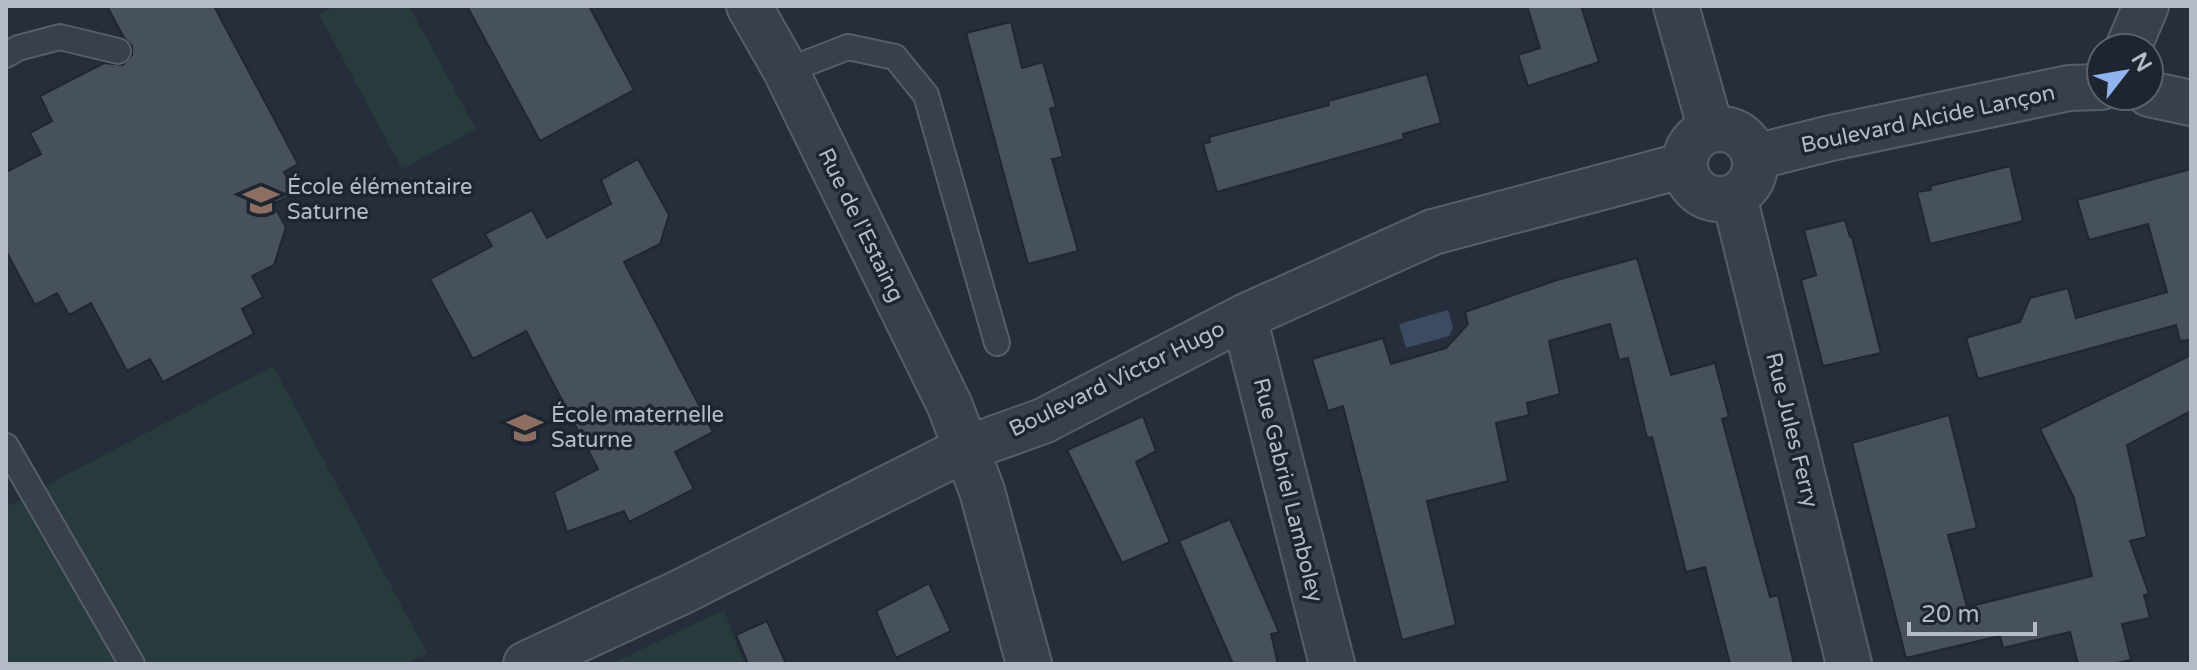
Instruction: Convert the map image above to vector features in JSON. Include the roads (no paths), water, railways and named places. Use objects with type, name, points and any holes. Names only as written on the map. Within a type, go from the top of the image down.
[{"type":"street","name":"Rue de l'Estaing","points":[[749,6],[786,71],[950,406],[982,491],[1029,664]]},
{"type":"street","points":[[1676,6],[1711,130]]},
{"type":"street","points":[[2135,32],[2146,6]]},
{"type":"street","name":"Boulevard Alcide Lançon","points":[[1755,157],[2039,94],[2085,88]]},
{"type":"street","points":[[2165,97],[2191,103]]},
{"type":"street","points":[[1722,128],[1744,137],[1755,157],[1752,180],[1734,196],[1712,199],[1701,194],[1687,176],[1685,165],[1691,143],[1711,130],[1722,128]]},
{"type":"street","name":"Boulevard Victor Hugo","points":[[526,664],[681,592],[965,449],[1043,421],[1244,317],[1433,232],[1685,165]]},
{"type":"street","name":"Rue Jules Ferry","points":[[1734,196],[1849,664]]},
{"type":"street","name":"Rue Gabriel Lamboley","points":[[1244,317],[1332,664]]},
{"type":"lane","points":[[6,55],[18,48],[60,37],[118,51]]},
{"type":"lane","points":[[786,71],[848,47],[895,57],[926,95],[997,343]]},
{"type":"lane","points":[[6,446],[132,664]]},
{"type":"water","points":[[1448,310],[1453,328],[1449,336],[1406,348],[1399,324]]},
{"type":"place","name":"École élémentaire Saturne","points":[[261,200]]},
{"type":"place","name":"École maternelle Saturne","points":[[525,428]]}]
